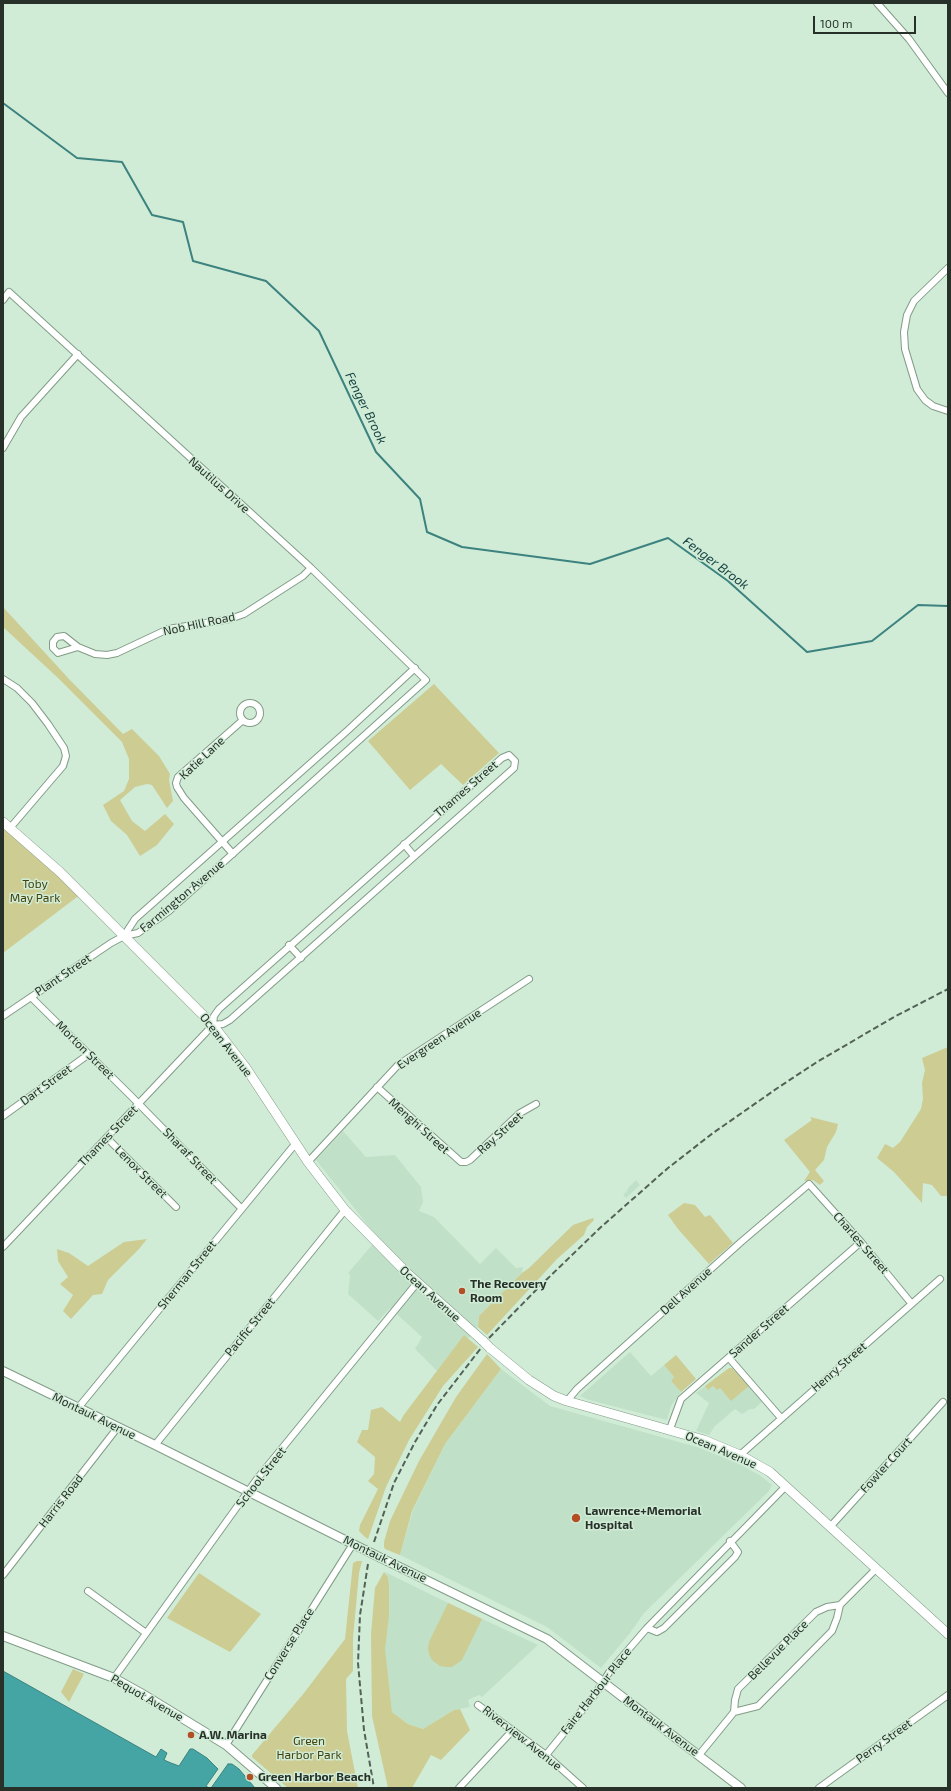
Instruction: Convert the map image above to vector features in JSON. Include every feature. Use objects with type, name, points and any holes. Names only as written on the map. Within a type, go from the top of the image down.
[{"type":"main road","name":"Ocean Avenue","points":[[6,825],[55,867],[213,1025],[236,1054],[308,1162],[345,1210],[417,1283],[490,1348],[548,1393],[567,1401],[670,1429],[704,1440],[740,1455],[770,1472],[948,1634]]},
{"type":"street","points":[[877,3],[908,39],[948,93]]},
{"type":"street","points":[[948,268],[914,301],[907,315],[904,332],[905,349],[917,389],[925,400],[933,406],[948,411]]},
{"type":"street","name":"Nautilus Drive","points":[[3,300],[9,292],[311,568],[426,680]]},
{"type":"street","points":[[3,448],[21,417],[78,354]]},
{"type":"street","name":"Nob Hill Road","points":[[78,647],[94,654],[107,655],[117,653],[168,629],[230,619],[244,614],[304,576],[311,568]]},
{"type":"street","name":"Farmington Avenue","points":[[124,936],[135,919],[221,841],[348,731],[415,668]]},
{"type":"street","name":"Ocean Avenue","points":[[3,679],[18,688],[32,703],[64,748],[66,756],[63,766],[6,825]]},
{"type":"street","name":"Farmington Avenue","points":[[124,936],[138,933],[153,923],[233,854],[426,680]]},
{"type":"street","name":"Katie Lane","points":[[233,854],[184,798],[176,783],[178,777],[243,720]]},
{"type":"street","name":"Thames Street","points":[[3,1247],[213,1025],[214,1016],[219,1009],[289,945],[502,758],[508,755],[515,761],[514,768],[301,958],[230,1020],[223,1024],[213,1025]]},
{"type":"street","points":[[404,844],[414,856]]},
{"type":"street","name":"Plant Street","points":[[3,1016],[111,943],[124,936]]},
{"type":"street","points":[[289,945],[301,958]]},
{"type":"street","name":"Evergreen Avenue","points":[[308,1162],[398,1065],[529,979]]},
{"type":"street","name":"Morton Street","points":[[31,997],[139,1104]]},
{"type":"street","name":"Dart Street","points":[[3,1116],[89,1054]]},
{"type":"street","name":"Menghi Street","points":[[377,1087],[455,1158],[464,1162]]},
{"type":"street","name":"Sharaf Street","points":[[139,1104],[241,1208]]},
{"type":"street","name":"Ray Street","points":[[464,1162],[470,1160],[520,1113],[536,1104]]},
{"type":"street","name":"Lenox Street","points":[[107,1138],[176,1207]]},
{"type":"street","name":"Sherman Street","points":[[78,1408],[296,1143]]},
{"type":"street","name":"Charles Street","points":[[809,1184],[861,1242],[912,1303]]},
{"type":"street","name":"Dell Avenue","points":[[567,1401],[583,1384],[809,1184]]},
{"type":"street","name":"Pacific Street","points":[[155,1445],[345,1210]]},
{"type":"street","name":"Sander Street","points":[[670,1429],[681,1399],[861,1242]]},
{"type":"street","name":"Henry Street","points":[[740,1455],[940,1279]]},
{"type":"street","name":"School Street","points":[[114,1678],[248,1492],[417,1283]]},
{"type":"street","points":[[729,1358],[781,1418]]},
{"type":"street","name":"Montauk Avenue","points":[[3,1371],[547,1639],[741,1788]]},
{"type":"street","name":"Fowler Court","points":[[830,1527],[942,1402]]},
{"type":"street","name":"Harris Road","points":[[3,1575],[118,1427]]},
{"type":"street","name":"Faire Harbour Place","points":[[546,1755],[610,1671],[646,1628],[730,1541],[786,1486]]},
{"type":"street","points":[[646,1628],[657,1632],[664,1628],[735,1557],[738,1552],[730,1541]]},
{"type":"street","name":"Converse Place","points":[[226,1745],[353,1544]]},
{"type":"street","name":"Bellevue Place","points":[[840,1605],[827,1607],[816,1612],[738,1689],[734,1712],[758,1706],[832,1631],[840,1605],[876,1569]]},
{"type":"street","points":[[88,1591],[146,1633]]},
{"type":"street","name":"Pequot Avenue","points":[[3,1636],[114,1678],[141,1692],[226,1745],[276,1788]]},
{"type":"street","name":"Perry Street","points":[[819,1788],[948,1695]]},
{"type":"street","name":"Riverview Avenue","points":[[478,1705],[546,1755],[583,1788]]},
{"type":"street","points":[[699,1755],[734,1712]]},
{"type":"street","points":[[459,1788],[513,1730]]},
{"type":"shaded area","points":[[343,1131],[366,1157],[395,1155],[421,1187],[423,1202],[419,1211],[434,1217],[480,1264],[496,1248],[516,1268],[523,1267],[522,1273],[479,1316],[478,1327],[468,1339],[464,1336],[437,1371],[415,1349],[422,1337],[390,1308],[378,1321],[348,1294],[350,1275],[348,1273],[378,1238],[316,1160]]},
{"type":"shaded area","points":[[636,1180],[640,1185],[626,1198],[623,1195]]},
{"type":"shaded area","points":[[630,1352],[651,1376],[664,1365],[674,1377],[671,1381],[681,1392],[671,1406],[667,1420],[589,1400],[580,1396]]},
{"type":"shaded area","name":"Lawrence+Memorial Hospital","points":[[501,1369],[550,1406],[697,1447],[741,1465],[761,1476],[772,1485],[769,1491],[644,1613],[630,1633],[601,1668],[547,1627],[400,1555],[413,1510],[445,1444]]},
{"type":"shaded area","points":[[705,1386],[708,1390],[713,1386],[720,1388],[731,1400],[749,1386],[763,1401],[754,1409],[750,1409],[742,1414],[735,1409],[715,1426],[709,1435],[696,1431],[709,1403],[696,1393]]},
{"type":"shaded area","points":[[385,1572],[538,1645],[482,1697],[479,1695],[468,1700],[470,1707],[454,1710],[423,1729],[408,1724],[392,1712],[385,1653],[389,1611],[389,1585],[388,1577]]},
{"type":"green space","points":[[3,607],[69,679],[123,734],[132,729],[159,756],[170,774],[169,780],[173,801],[167,808],[152,785],[147,784],[135,787],[120,800],[132,821],[145,831],[165,814],[174,824],[157,845],[140,856],[127,835],[111,821],[103,805],[124,791],[129,779],[129,759],[122,742],[57,677],[3,627]]},
{"type":"green space","points":[[434,684],[499,753],[463,785],[441,764],[410,790],[368,741]]},
{"type":"green space","name":"Toby May Park","points":[[3,822],[81,894],[3,953]]},
{"type":"green space","points":[[948,1047],[948,1196],[941,1196],[932,1185],[923,1183],[922,1203],[894,1172],[877,1158],[885,1144],[893,1148],[900,1142],[921,1109],[923,1099],[922,1083],[925,1070],[922,1058]]},
{"type":"green space","points":[[810,1117],[838,1124],[836,1132],[827,1147],[824,1160],[815,1170],[824,1181],[820,1185],[813,1180],[804,1181],[810,1172],[784,1140],[812,1120]]},
{"type":"green space","points":[[684,1203],[695,1205],[705,1217],[710,1215],[733,1243],[709,1264],[678,1229],[668,1215]]},
{"type":"green space","points":[[593,1218],[594,1220],[587,1227],[584,1235],[557,1259],[487,1335],[478,1327],[479,1316],[522,1273],[573,1225]]},
{"type":"green space","points":[[147,1239],[108,1280],[102,1294],[93,1295],[71,1319],[63,1311],[73,1295],[60,1284],[68,1277],[58,1261],[57,1249],[69,1253],[88,1266],[124,1242]]},
{"type":"green space","points":[[464,1335],[478,1347],[443,1386],[409,1440],[386,1487],[368,1539],[359,1531],[360,1525],[378,1489],[368,1481],[374,1474],[375,1457],[357,1442],[362,1430],[368,1430],[371,1410],[382,1407],[400,1422]]},
{"type":"green space","points":[[487,1354],[501,1369],[445,1444],[412,1511],[400,1555],[385,1549],[384,1542],[390,1521],[419,1461],[456,1397]]},
{"type":"green space","points":[[676,1355],[696,1379],[681,1392],[671,1381],[674,1377],[664,1365]]},
{"type":"green space","points":[[729,1368],[732,1368],[749,1386],[731,1401],[720,1388],[717,1390],[713,1386],[708,1390],[705,1386]]},
{"type":"green space","name":"Green Harbor Park","points":[[362,1561],[359,1573],[353,1638],[353,1671],[346,1679],[347,1731],[358,1788],[288,1788],[252,1757],[252,1755],[304,1693],[345,1639],[353,1563]]},
{"type":"green space","points":[[384,1572],[388,1577],[389,1585],[389,1616],[385,1649],[392,1712],[408,1724],[423,1729],[454,1710],[460,1709],[470,1730],[441,1760],[431,1755],[412,1788],[388,1788],[372,1716],[371,1634],[375,1588]]},
{"type":"green space","points":[[199,1573],[261,1614],[230,1652],[167,1618]]},
{"type":"green space","points":[[448,1603],[482,1619],[462,1660],[452,1667],[440,1666],[432,1660],[428,1649],[429,1642]]},
{"type":"green space","points":[[73,1669],[84,1674],[69,1702],[61,1692]]},
{"type":"water","points":[[3,1671],[156,1757],[161,1749],[167,1753],[164,1760],[179,1766],[190,1749],[193,1749],[207,1758],[218,1769],[206,1786],[209,1788],[3,1788]]},
{"type":"water","points":[[228,1764],[232,1764],[239,1769],[255,1788],[211,1788]]},
{"type":"waterway","name":"Fenger Brook","points":[[3,103],[77,158],[122,162],[152,215],[183,222],[193,261],[266,281],[319,331],[376,452],[420,499],[427,532],[462,547],[590,564],[668,538],[728,581],[807,652],[872,641],[918,605],[948,606]]},
{"type":"railway","points":[[489,1338],[601,1227],[668,1168],[713,1133],[817,1062],[894,1017],[948,989]]},
{"type":"railway","points":[[374,1542],[394,1483],[415,1442],[437,1405],[481,1348]]},
{"type":"railway","points":[[368,1564],[360,1615],[358,1663],[364,1730],[374,1788]]},
{"type":"place","name":"The Recovery Room","points":[[462,1291]]},
{"type":"place","name":"Lawrence+Memorial Hospital","points":[[576,1518]]},
{"type":"place","name":"A.W. Marina","points":[[191,1735]]},
{"type":"place","name":"Green Harbor Beach","points":[[250,1777]]}]
